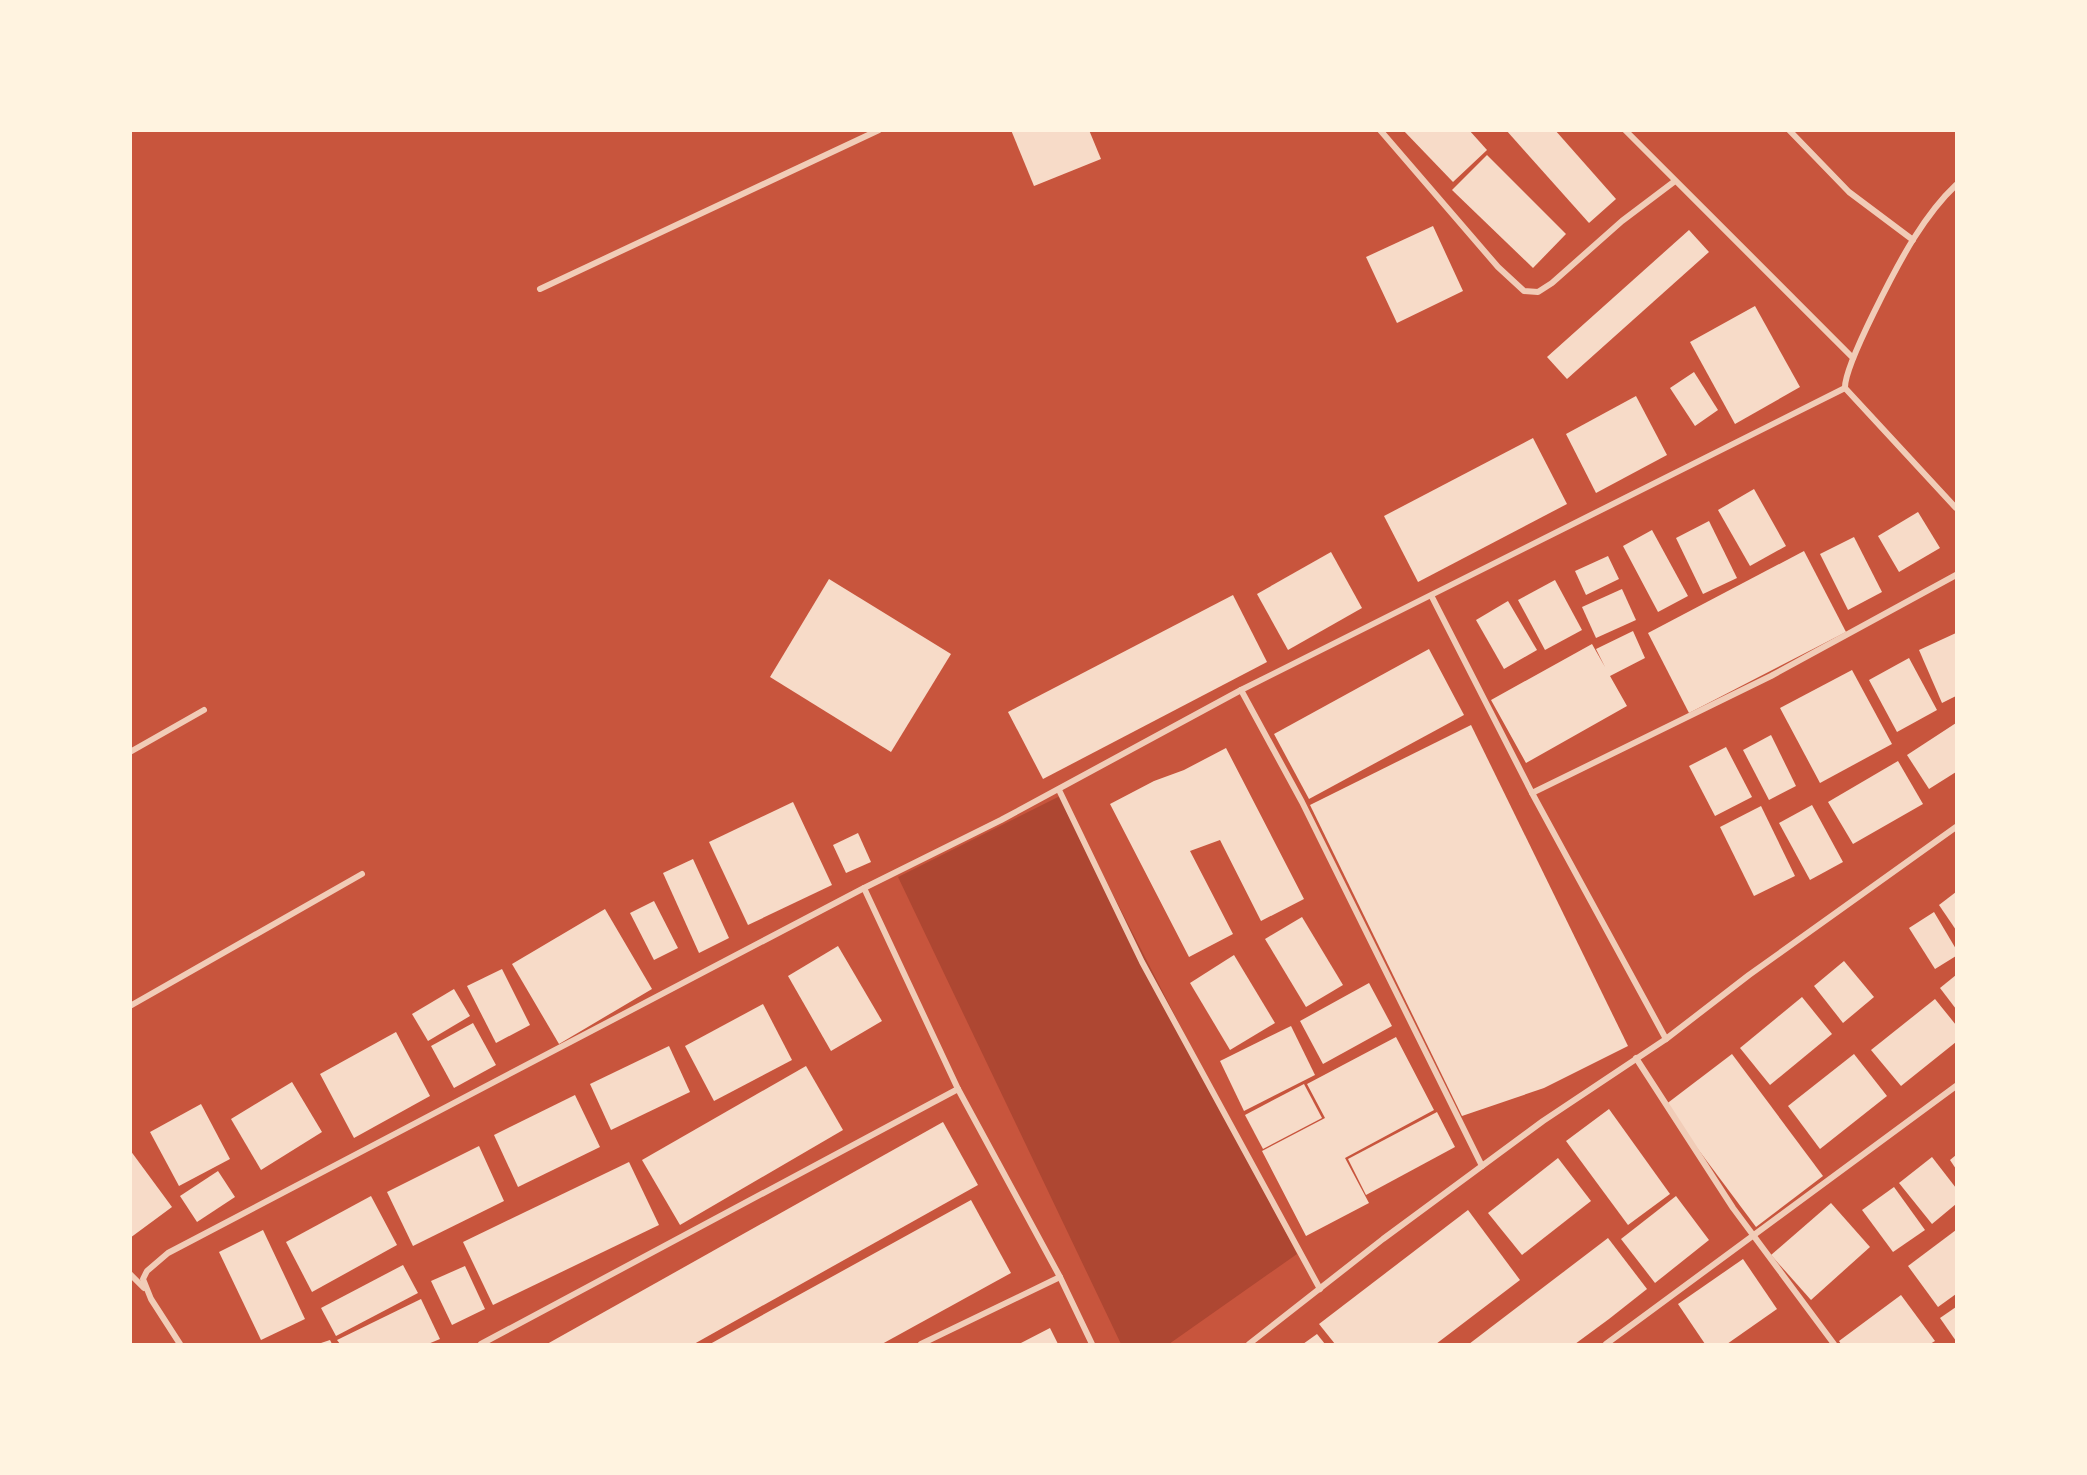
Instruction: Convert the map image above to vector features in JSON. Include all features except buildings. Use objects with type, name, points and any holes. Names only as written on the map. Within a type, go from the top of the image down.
[{"type":"street","points":[[540,289],[879,130]]},
{"type":"street","points":[[1380,130],[1498,267],[1524,291],[1538,292],[1552,283],[1622,221],[1675,181]]},
{"type":"street","points":[[1624,130],[1853,358]]},
{"type":"street","points":[[1790,130],[1849,192],[1913,240]]},
{"type":"street","points":[[1956,184],[1942,198],[1913,240],[1853,358],[1847,372],[1845,388],[1956,508]]},
{"type":"street","points":[[145,1288],[143,1280],[147,1271],[168,1253],[864,888],[1059,790],[1241,690],[1432,597],[1845,388]]},
{"type":"street","points":[[1532,793],[1771,676],[1956,575]]},
{"type":"street","points":[[1432,597],[1532,793],[1666,1039]]},
{"type":"street","points":[[1241,690],[1302,802],[1482,1166]]},
{"type":"street","points":[[130,752],[204,710]]},
{"type":"street","points":[[1059,790],[1142,962],[1320,1289]]},
{"type":"street","points":[[1250,1344],[1482,1166],[1666,1039],[1749,975],[1956,826]]},
{"type":"street","points":[[130,1006],[362,874]]},
{"type":"street","points":[[864,888],[958,1089],[1060,1277],[1092,1344]]},
{"type":"street","points":[[1636,1058],[1696,1152],[1834,1344]]},
{"type":"street","points":[[1606,1344],[1956,1086]]},
{"type":"street","points":[[480,1344],[958,1089]]},
{"type":"street","points":[[130,1274],[145,1288],[180,1344]]},
{"type":"street","points":[[921,1344],[1060,1277]]},
{"type":"shaded area","points":[[1062,795],[1297,1254],[1169,1344],[1121,1344],[898,877]]}]
